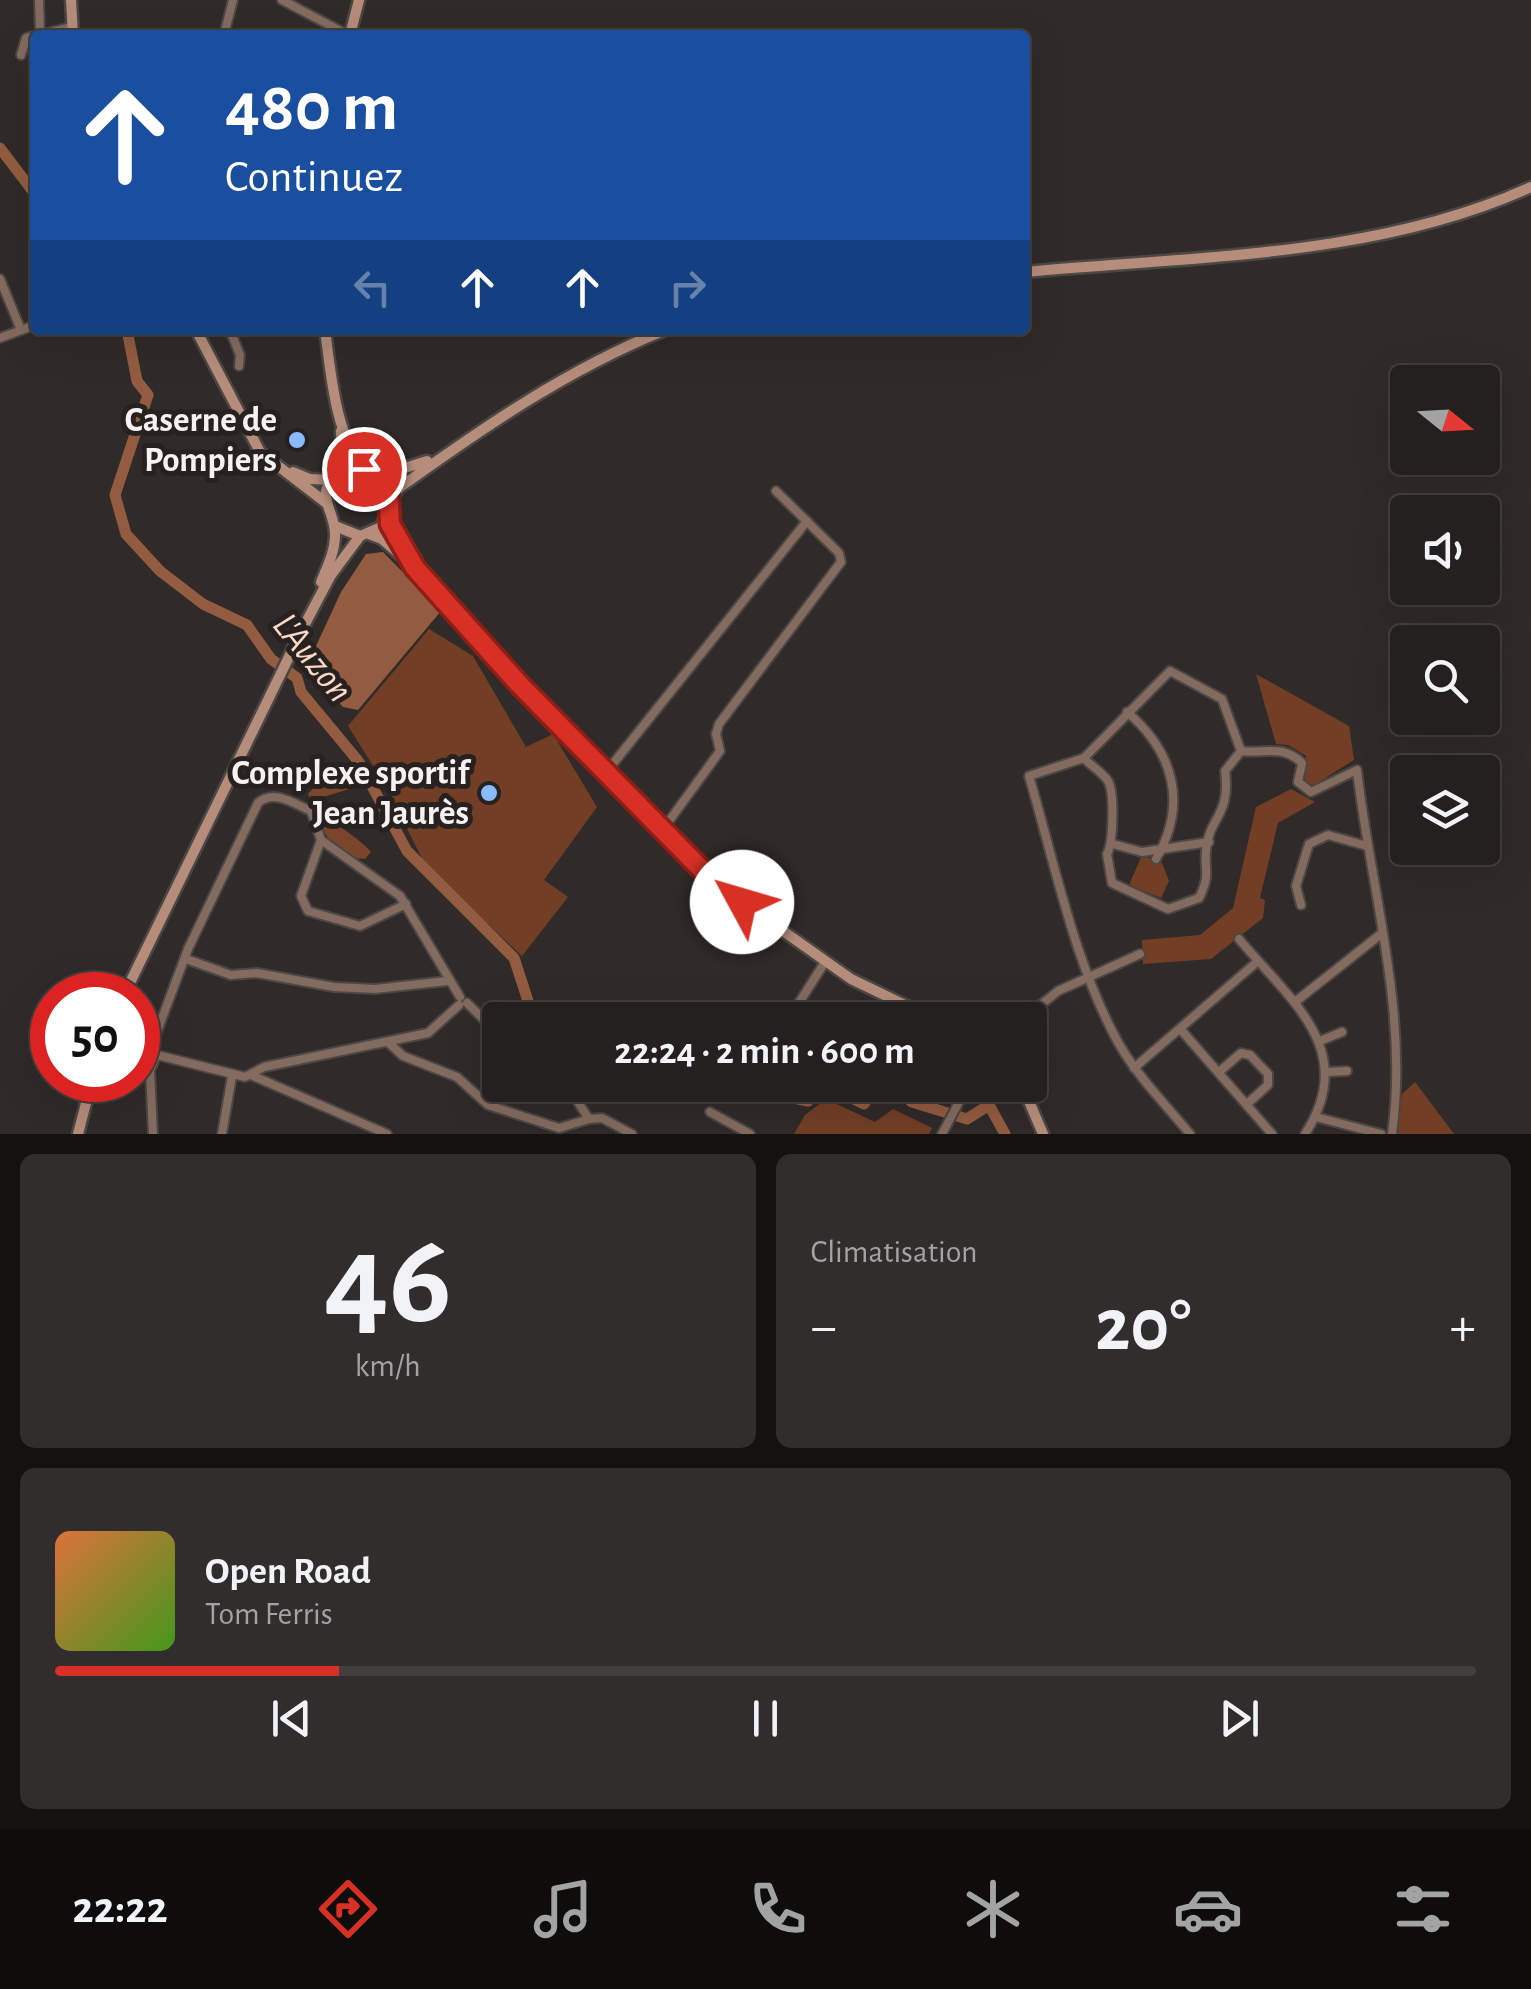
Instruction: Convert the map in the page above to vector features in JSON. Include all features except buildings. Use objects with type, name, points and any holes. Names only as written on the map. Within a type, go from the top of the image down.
[{"type":"main road","points":[[71,0],[72,30]]},
{"type":"main road","points":[[350,30],[359,0]]},
{"type":"main road","points":[[1030,271],[1367,237],[1455,216],[1531,186]]},
{"type":"main road","points":[[198,335],[249,437],[274,464],[325,502],[335,526],[333,553],[305,624]]},
{"type":"main road","points":[[326,335],[340,410],[356,459],[364,469],[379,476],[392,499]]},
{"type":"main road","points":[[415,568],[390,524],[392,499],[400,488],[554,384],[655,335]]},
{"type":"main road","points":[[325,502],[338,476],[340,410]]},
{"type":"main road","points":[[379,476],[451,450]]},
{"type":"main road","points":[[274,464],[310,479],[364,469]]},
{"type":"main road","points":[[134,972],[331,575],[364,535],[381,527],[391,512]]},
{"type":"main road","points":[[335,526],[382,539],[415,568],[530,695],[718,886],[889,1002]]},
{"type":"main road","points":[[78,1134],[86,1102]]},
{"type":"main road","points":[[1029,1102],[1043,1134]]},
{"type":"street","points":[[38,0],[40,30]]},
{"type":"street","points":[[225,30],[233,0]]},
{"type":"street","points":[[282,0],[339,30]]},
{"type":"street","points":[[20,55],[22,42],[30,38]]},
{"type":"street","points":[[0,279],[22,330]]},
{"type":"street","points":[[0,338],[30,327]]},
{"type":"street","points":[[232,335],[240,355],[239,366]]},
{"type":"street","points":[[664,828],[720,751],[716,734],[719,724],[840,566],[839,553],[776,491]]},
{"type":"street","points":[[608,770],[807,521]]},
{"type":"street","points":[[1190,1134],[1134,1068],[1088,975],[1029,776],[1084,758],[1163,674],[1176,672],[1222,699],[1241,751]]},
{"type":"street","points":[[1127,712],[1152,734],[1166,755],[1174,796],[1164,846],[1156,860]]},
{"type":"street","points":[[1241,751],[1290,752],[1302,763],[1300,786],[1311,792],[1357,770],[1396,1026],[1398,1088],[1392,1134]]},
{"type":"street","points":[[1084,758],[1108,782],[1113,844],[1107,854],[1114,885],[1168,908],[1199,898],[1210,873],[1209,842],[1228,796],[1225,771],[1241,751]]},
{"type":"street","points":[[160,1035],[186,959],[258,803],[275,796],[310,810],[322,840],[386,882],[406,904],[462,1002],[482,1019]]},
{"type":"street","points":[[1302,904],[1296,886],[1308,844],[1328,835],[1367,846]]},
{"type":"street","points":[[322,840],[302,896],[308,911],[360,926],[406,904]]},
{"type":"street","points":[[1113,844],[1142,852],[1209,842]]},
{"type":"street","points":[[1295,1002],[1382,934]]},
{"type":"street","points":[[1239,939],[1295,1002],[1320,1041],[1326,1072],[1316,1116],[1306,1134]]},
{"type":"street","points":[[1041,1002],[1088,975],[1140,954]]},
{"type":"street","points":[[186,959],[230,974],[257,972],[347,988],[447,980]]},
{"type":"street","points":[[1134,1068],[1258,961]]},
{"type":"street","points":[[799,1002],[825,962]]},
{"type":"street","points":[[251,1075],[264,1067],[428,1034],[462,1002]]},
{"type":"street","points":[[1182,1030],[1272,1134]]},
{"type":"street","points":[[1320,1041],[1342,1032]]},
{"type":"street","points":[[390,1044],[403,1056],[457,1077],[488,1105],[559,1128],[590,1119],[610,1121],[632,1134]]},
{"type":"street","points":[[1218,1072],[1241,1054],[1250,1055],[1268,1074],[1268,1084],[1247,1104]]},
{"type":"street","points":[[160,1057],[232,1076],[251,1075],[387,1134]]},
{"type":"street","points":[[1326,1072],[1347,1071]]},
{"type":"street","points":[[222,1134],[232,1076]]},
{"type":"street","points":[[152,1102],[153,1134]]},
{"type":"street","points":[[578,1102],[590,1119]]},
{"type":"street","points":[[942,1134],[959,1102]]},
{"type":"street","points":[[710,1112],[750,1134]]},
{"type":"street","points":[[1316,1116],[1380,1134]]},
{"type":"street","points":[[354,1134],[364,1124]]},
{"type":"shaded area","name":"Complexe sportif Jean Jaurès","points":[[429,629],[473,656],[526,747],[553,734],[597,807],[544,880],[568,897],[522,956],[426,866],[382,780],[348,726]]},
{"type":"shaded area","points":[[1256,674],[1349,726],[1354,760],[1314,785],[1305,783],[1306,756],[1288,745],[1276,744]]},
{"type":"shaded area","points":[[349,768],[357,779],[356,787],[323,797],[330,816],[371,852],[365,859],[353,857],[334,845],[308,794],[326,773]]},
{"type":"shaded area","points":[[1291,789],[1315,802],[1278,823],[1260,898],[1265,900],[1263,918],[1211,959],[1143,964],[1142,940],[1200,935],[1233,908],[1256,807]]},
{"type":"shaded area","points":[[1142,855],[1162,863],[1169,881],[1161,898],[1129,885]]},
{"type":"shaded area","points":[[1415,1082],[1454,1134],[1397,1134],[1402,1094]]},
{"type":"shaded area","points":[[822,1102],[832,1102],[875,1122],[893,1109],[932,1128],[929,1134],[794,1134],[805,1115]]},
{"type":"water","points":[[383,552],[441,611],[358,710],[343,707],[312,672],[310,659],[341,592],[366,554]]},
{"type":"waterway","name":"L'Auzon","points":[[0,148],[30,187]]},
{"type":"waterway","name":"L'Auzon","points":[[128,335],[137,381],[148,395],[115,495],[126,534],[160,571],[203,604],[247,625],[271,659],[297,678],[301,692],[359,762],[407,851],[514,958],[528,1002]]},
{"type":"waterway","name":"L'Auzon","points":[[860,1102],[865,1102]]},
{"type":"waterway","name":"L'Auzon","points":[[912,1102],[967,1119],[989,1105],[1005,1134]]},
{"type":"place","name":"Caserne de Pompiers","points":[[297,440]]},
{"type":"place","name":"Complexe sportif Jean Jaurès","points":[[489,793]]},
{"type":"route","points":[[364,469],[388,486],[392,499],[390,524],[415,568],[540,706],[608,770],[718,886],[742,902]]}]
